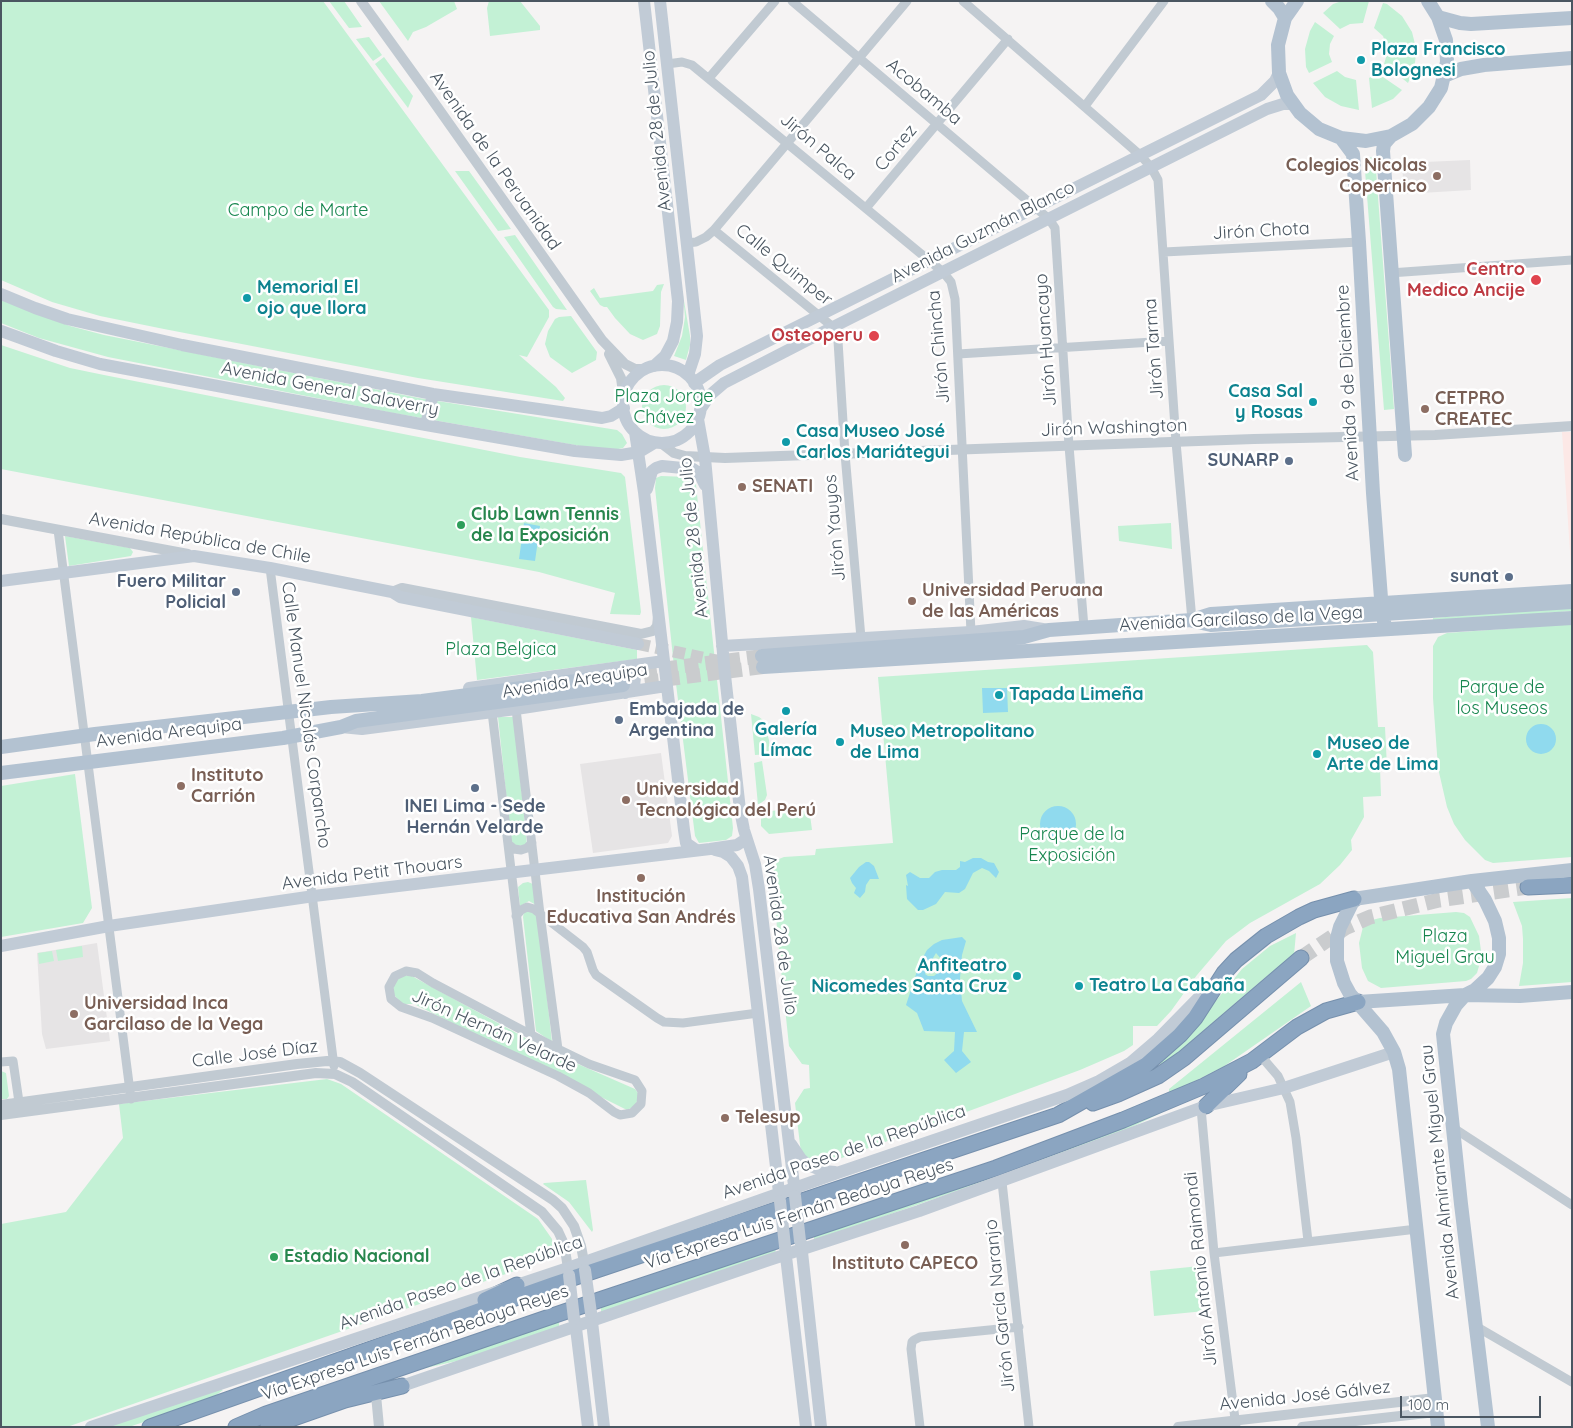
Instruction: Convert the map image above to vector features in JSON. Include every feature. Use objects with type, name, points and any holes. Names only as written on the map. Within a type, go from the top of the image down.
[{"type":"highway","points":[[1528,887],[1572,884]]},
{"type":"highway","name":"Avenida Paseo de la República","points":[[1224,973],[1236,960],[1266,936],[1284,925],[1314,910],[1354,899]]},
{"type":"highway","points":[[1058,1115],[1118,1094],[1158,1076],[1184,1058],[1301,958]]},
{"type":"highway","name":"Vía Expresa Luis Fernán Bedoya Reyes","points":[[150,1427],[552,1285],[1058,1115],[1146,1065],[1180,1035],[1195,1018],[1224,973]]},
{"type":"highway","name":"Vía Expresa Luis Fernán Bedoya Reyes","points":[[236,1427],[275,1411],[602,1299],[996,1168],[1179,1098],[1256,1058],[1297,1027],[1326,1011],[1358,1002]]},
{"type":"highway","points":[[1203,1107],[1256,1058]]},
{"type":"highway","points":[[234,1398],[249,1384],[301,1364],[458,1313],[517,1284]]},
{"type":"highway","points":[[268,1427],[344,1400],[402,1386]]},
{"type":"main road","name":"Avenida 28 de Julio","points":[[644,1],[678,308],[676,329],[671,346],[663,359],[649,368]]},
{"type":"main road","name":"Avenida 28 de Julio","points":[[660,1],[697,336],[691,379]]},
{"type":"main road","points":[[1272,1],[1286,18]]},
{"type":"main road","points":[[1296,1],[1286,18],[1278,45],[1279,73],[1286,93],[1292,104],[1304,118],[1319,129],[1341,138],[1366,140],[1391,136],[1407,128],[1421,116],[1436,98],[1447,62],[1446,40],[1438,17],[1428,1]]},
{"type":"main road","points":[[1438,17],[1471,24],[1572,18]]},
{"type":"main road","points":[[1444,76],[1461,69],[1484,65],[1572,58]]},
{"type":"main road","name":"Avenida Guzmán Blanco","points":[[691,379],[1261,95],[1275,81],[1279,73]]},
{"type":"main road","name":"Avenida Guzmán Blanco","points":[[699,414],[710,395],[724,383],[833,326],[1274,105],[1292,104]]},
{"type":"main road","points":[[1391,136],[1384,144],[1383,151],[1390,273],[1405,455]]},
{"type":"main road","name":"Avenida 9 de Diciembre","points":[[1341,138],[1353,154],[1370,435],[1385,630]]},
{"type":"main road","name":"Avenida General Salaverry","points":[[1,294],[35,308],[67,318],[182,345],[433,394],[602,418],[611,416],[624,403]]},
{"type":"main road","name":"Avenida General Salaverry","points":[[1,331],[56,351],[100,364],[426,426],[575,451],[621,455],[639,452],[658,443]]},
{"type":"main road","points":[[672,366],[691,379],[701,400],[699,414],[687,434],[680,439],[658,443],[641,437],[629,425],[624,403],[631,381],[649,368],[672,366]]},
{"type":"main road","points":[[426,426],[433,394]]},
{"type":"main road","name":"Avenida 28 de Julio","points":[[699,414],[740,810],[746,839],[755,864],[759,889],[822,1427]]},
{"type":"main road","points":[[635,432],[659,614],[685,839],[689,846],[696,850]]},
{"type":"main road","points":[[646,509],[650,477],[654,470],[660,466],[693,469],[700,475],[708,491]]},
{"type":"main road","points":[[1,581],[194,556]]},
{"type":"main road","name":"Avenida República de Chile","points":[[194,556],[270,568],[392,592],[400,597],[638,644]]},
{"type":"main road","name":"Avenida Garcilaso de la Vega","points":[[1572,591],[1212,625],[1192,620],[1049,630],[1024,637],[762,662],[1385,630],[1572,618]]},
{"type":"main road","name":"Avenida Garcilaso de la Vega","points":[[1382,609],[1572,602]]},
{"type":"main road","name":"Avenida Garcilaso de la Vega","points":[[722,646],[971,632],[1024,626],[1049,630]]},
{"type":"main road","name":"Avenida Arequipa","points":[[341,727],[362,729],[516,709],[621,680],[664,662]]},
{"type":"main road","name":"Avenida Arequipa","points":[[1,773],[292,736],[341,727],[356,721],[621,680]]},
{"type":"main road","name":"Avenida Arequipa","points":[[1,747],[331,707],[422,701],[621,680],[666,686]]},
{"type":"main road","name":"Avenida Petit Thouars","points":[[1,946],[108,926],[314,896],[710,849],[734,845],[746,839]]},
{"type":"main road","name":"Avenida 28 de Julio","points":[[710,849],[728,855],[740,871],[806,1427]]},
{"type":"main road","name":"Avenida Paseo de la República","points":[[1354,899],[1472,880],[1572,870]]},
{"type":"main road","name":"Avenida Almirante Miguel Grau","points":[[1472,880],[1495,920],[1499,938],[1499,954],[1495,967],[1488,978],[1475,990],[1465,995],[1456,1005],[1446,1022],[1443,1034],[1452,1127],[1488,1427]]},
{"type":"main road","name":"Avenida Almirante Miguel Grau","points":[[1354,899],[1340,927],[1336,950],[1338,967],[1344,983],[1384,1032],[1394,1052],[1399,1070],[1438,1427]]},
{"type":"main road","name":"Avenida Paseo de la República","points":[[90,1427],[517,1284],[584,1266],[795,1192],[840,1172],[1067,1095],[1099,1081],[1130,1063],[1224,973]]},
{"type":"main road","points":[[1358,1002],[1465,995],[1520,996],[1572,992]]},
{"type":"main road","points":[[290,1427],[575,1323],[786,1250],[1002,1182],[1203,1107],[1284,1088],[1394,1052]]},
{"type":"main road","points":[[788,1134],[795,1151],[808,1165],[823,1171],[840,1172]]},
{"type":"main road","points":[[584,1266],[592,1317],[604,1427]]},
{"type":"main road","points":[[569,1271],[588,1427]]},
{"type":"street","name":"Avenida de la Peruanidad","points":[[360,1],[602,340],[625,364],[635,369],[649,368]]},
{"type":"street","points":[[709,78],[775,1]]},
{"type":"street","name":"Acobamba","points":[[792,1],[1036,207]]},
{"type":"street","points":[[687,243],[696,242],[714,230],[907,1]]},
{"type":"street","points":[[962,1],[1085,106],[1152,167]]},
{"type":"street","points":[[1085,106],[1164,1]]},
{"type":"street","name":"Cortez","points":[[866,208],[1008,39]]},
{"type":"street","name":"Jirón Palca","points":[[667,64],[687,63],[709,78],[943,272]]},
{"type":"street","name":"Jirón Tarma","points":[[1152,167],[1158,180],[1160,193],[1176,442],[1192,620]]},
{"type":"street","points":[[1036,207],[1049,219]]},
{"type":"street","name":"Jirón Huancayo","points":[[1049,219],[1054,228],[1084,627]]},
{"type":"street","name":"Calle Quimper","points":[[714,230],[833,326]]},
{"type":"street","name":"Jirón Chota","points":[[1164,252],[1359,242]]},
{"type":"street","points":[[1390,273],[1572,260]]},
{"type":"street","name":"Jirón Chincha","points":[[943,272],[951,282],[955,293],[971,632]]},
{"type":"street","name":"Jirón Yauyos","points":[[833,326],[838,341],[845,454],[861,638]]},
{"type":"street","name":"Avenida de la Peruanidad","points":[[602,340],[621,378],[624,403]]},
{"type":"street","points":[[958,354],[1169,342]]},
{"type":"street","name":"Jirón Washington","points":[[658,443],[680,456],[705,458],[1403,435],[1572,426]]},
{"type":"street","name":"Avenida República de Chile","points":[[1,519],[194,556]]},
{"type":"street","points":[[58,530],[131,1099]]},
{"type":"street","name":"Calle Manuel Nicolás Corpancho","points":[[270,568],[314,896],[335,1074]]},
{"type":"street","name":"Avenida República de Chile","points":[[392,592],[402,588],[641,634],[653,631],[659,614]]},
{"type":"street","name":"Jirón Hernán Velarde","points":[[516,709],[558,1049]]},
{"type":"street","name":"Jirón Hernán Velarde","points":[[492,712],[531,1035]]},
{"type":"street","points":[[508,844],[514,849],[521,850],[527,848],[532,842]]},
{"type":"street","points":[[516,916],[520,910],[527,907],[534,909],[584,947],[596,975],[657,1018],[672,1023],[684,1023],[758,1013]]},
{"type":"street","name":"Jirón Hernán Velarde","points":[[412,971],[418,973],[433,983],[531,1035],[589,1064],[635,1080],[642,1091],[643,1098],[638,1109],[626,1115],[614,1112],[589,1093],[558,1076],[432,1018],[401,1008],[391,999],[389,987],[391,981],[400,972],[412,971]]},
{"type":"street","points":[[1256,1058],[1278,1076],[1290,1102],[1308,1241]]},
{"type":"street","points":[[1,1062],[13,1061],[25,1105]]},
{"type":"street","name":"Calle José Díaz","points":[[1,1115],[25,1105],[129,1087],[297,1064],[334,1061],[347,1064],[553,1200],[562,1208],[574,1226],[581,1246],[584,1266]]},
{"type":"street","name":"Calle José Díaz","points":[[1,1105],[131,1099],[310,1074],[335,1074],[352,1082],[542,1212],[558,1230],[564,1244],[569,1271]]},
{"type":"street","name":"Jirón Antonio Raimondi","points":[[1203,1107],[1214,1253],[1236,1424]]},
{"type":"street","points":[[1452,1127],[1572,1205]]},
{"type":"street","name":"Jirón García Naranjo","points":[[1002,1182],[1029,1427]]},
{"type":"street","points":[[1214,1253],[1417,1229]]},
{"type":"street","points":[[1477,1326],[1572,1382]]},
{"type":"street","points":[[920,1427],[911,1349],[912,1342],[920,1338],[1019,1327]]},
{"type":"street","points":[[376,1395],[379,1427]]},
{"type":"street","name":"Avenida José Gálvez","points":[[1178,1427],[1236,1424],[1436,1405]]},
{"type":"street","name":"Avenida José Gálvez","points":[[1302,1427],[1436,1405]]},
{"type":"shaded area","name":"Colegios Nicolas Copernico","points":[[1470,160],[1471,190],[1404,194],[1402,163]]},
{"type":"shaded area","points":[[1562,432],[1572,432],[1572,582]]},
{"type":"shaded area","name":"Universidad Tecnológica del Perú","points":[[661,753],[672,836],[668,843],[593,853],[580,764]]},
{"type":"shaded area","name":"Universidad Inca Garcilaso de la Vega","points":[[97,943],[110,1041],[46,1049],[42,1034],[37,953]]},
{"type":"green space","name":"Campo de Marte","points":[[1,1],[323,1],[549,310],[549,317],[527,357],[519,355],[556,387],[565,398],[563,401],[418,378],[100,316],[52,302],[1,280]]},
{"type":"green space","points":[[329,1],[344,1],[362,27],[349,28]]},
{"type":"green space","points":[[379,1],[454,1],[457,9],[426,27],[413,32],[408,41]]},
{"type":"green space","points":[[489,1],[520,1],[540,26],[540,30],[490,36],[487,8]]},
{"type":"green space","points":[[1342,1],[1369,1],[1363,23],[1350,24],[1340,29],[1323,13],[1333,4]]},
{"type":"green space","points":[[1383,3],[1402,16],[1412,32],[1415,44],[1386,45],[1383,36],[1374,28]]},
{"type":"green space","points":[[1315,22],[1334,36],[1330,44],[1329,54],[1332,62],[1309,73],[1306,67],[1305,49],[1310,31]]},
{"type":"green space","points":[[369,37],[382,55],[373,61],[356,39]]},
{"type":"green space","points":[[1387,54],[1416,55],[1414,69],[1408,83],[1384,64]]},
{"type":"green space","points":[[384,57],[413,96],[408,108],[375,64]]},
{"type":"green space","points":[[1337,71],[1345,77],[1356,80],[1359,110],[1341,106],[1325,97],[1313,83]]},
{"type":"green space","points":[[1377,73],[1402,90],[1393,99],[1372,108],[1369,78]]},
{"type":"green space","points":[[1375,157],[1394,409],[1384,410],[1364,158]]},
{"type":"green space","points":[[455,171],[469,171],[511,229],[498,231]]},
{"type":"green space","points":[[515,235],[567,310],[553,307],[504,237]]},
{"type":"green space","points":[[664,284],[661,292],[660,326],[657,334],[643,340],[630,334],[607,307],[600,305],[590,291],[594,288],[600,298],[653,291],[657,285]]},
{"type":"green space","points":[[683,295],[690,336],[686,360],[674,356],[682,336],[685,317]]},
{"type":"green space","points":[[1,300],[70,326],[104,335],[419,398],[617,430],[622,434],[627,443],[623,448],[609,451],[393,413],[108,357],[39,338],[1,323]]},
{"type":"green space","points":[[571,316],[597,352],[596,360],[572,373],[550,357],[545,344],[548,331],[555,319]]},
{"type":"green space","name":"Club Lawn Tennis de la Exposición","points":[[1,345],[70,368],[520,457],[621,473],[625,477],[640,615],[610,614],[615,593],[539,572],[1,469]]},
{"type":"green space","name":"Plaza Jorge Chávez","points":[[664,385],[676,389],[682,395],[686,407],[682,419],[676,425],[664,429],[652,425],[646,419],[642,407],[646,395],[652,389]]},
{"type":"green space","points":[[661,476],[689,477],[696,485],[733,828],[732,836],[726,840],[699,843],[695,836],[675,676],[655,488],[656,478]]},
{"type":"green space","points":[[1171,523],[1172,549],[1119,541],[1118,526]]},
{"type":"green space","points":[[65,536],[130,548],[133,552],[131,556],[69,566]]},
{"type":"green space","points":[[1572,607],[1572,611],[1433,622],[1433,618]]},
{"type":"green space","name":"Plaza Belgica","points":[[471,617],[637,650],[637,659],[477,680]]},
{"type":"green space","name":"Parque de los Museos","points":[[1572,624],[1572,857],[1493,863],[1485,860],[1465,840],[1454,824],[1447,807],[1438,768],[1433,698],[1433,646],[1438,637],[1447,633]]},
{"type":"green space","name":"Parque de la Exposición","points":[[1367,645],[1373,652],[1378,727],[1385,727],[1387,767],[1380,768],[1381,796],[1363,797],[1364,817],[1351,840],[1352,850],[1340,865],[1320,884],[1250,923],[1226,941],[1157,1026],[1133,1026],[1133,1045],[1124,1051],[1080,1070],[820,1166],[801,1153],[795,1103],[804,1089],[810,1088],[809,1065],[802,1064],[789,1046],[778,941],[774,867],[779,859],[815,855],[816,849],[893,843],[878,677]]},
{"type":"green space","points":[[751,714],[763,720],[769,740],[770,754],[755,755]]},
{"type":"green space","points":[[498,717],[514,717],[527,845],[515,846],[511,840]]},
{"type":"green space","points":[[762,761],[767,795],[765,800],[758,805],[754,763]]},
{"type":"green space","points":[[75,774],[92,908],[83,923],[1,937],[1,786]]},
{"type":"green space","points":[[809,807],[812,830],[769,834],[761,826],[761,812]]},
{"type":"green space","points":[[528,882],[533,884],[536,905],[529,901],[520,906],[518,887]]},
{"type":"green space","points":[[1572,898],[1572,982],[1519,986],[1523,963],[1523,939],[1522,926],[1513,902]]},
{"type":"green space","points":[[530,909],[538,916],[552,1042],[536,1031],[523,917],[524,911]]},
{"type":"green space","name":"Plaza Miguel Grau","points":[[1464,913],[1470,917],[1479,936],[1481,959],[1477,973],[1471,979],[1381,988],[1368,981],[1362,968],[1359,943],[1363,927],[1368,921],[1380,918]]},
{"type":"green space","points":[[1296,933],[1294,955],[1162,1066],[1159,1062],[1187,1036],[1242,969],[1270,946]]},
{"type":"green space","points":[[82,946],[83,957],[58,961],[56,950]]},
{"type":"green space","points":[[52,951],[54,961],[39,964],[38,953]]},
{"type":"green space","points":[[410,975],[555,1054],[635,1089],[638,1093],[638,1099],[635,1106],[627,1110],[414,1004],[402,1004],[394,995],[393,989],[395,982],[401,976]]},
{"type":"green space","points":[[1301,982],[1311,1006],[1223,1067],[1169,1094],[1169,1089]]},
{"type":"green space","points":[[1,1071],[6,1073],[9,1096],[7,1099],[1,1099]]},
{"type":"green space","name":"Estadio Nacional","points":[[327,1079],[341,1084],[538,1219],[552,1239],[552,1253],[543,1261],[67,1427],[1,1427],[1,1224],[66,1212],[123,1138],[119,1104]]},
{"type":"green space","points":[[1163,1112],[1111,1137],[814,1241],[814,1234]]},
{"type":"green space","points":[[586,1180],[592,1232],[569,1202],[543,1184]]},
{"type":"green space","points":[[775,1247],[776,1254],[601,1314],[601,1306]]},
{"type":"green space","points":[[1200,1266],[1205,1311],[1154,1316],[1150,1271]]},
{"type":"green space","points":[[559,1320],[559,1330],[457,1361],[421,1369]]},
{"type":"green space","points":[[217,1388],[223,1390],[211,1399],[129,1427],[102,1427]]},
{"type":"water","points":[[524,523],[540,526],[535,561],[519,559]]},
{"type":"water","points":[[982,688],[1007,688],[1008,712],[983,713]]},
{"type":"water","points":[[1541,724],[1552,728],[1556,739],[1552,750],[1541,754],[1530,750],[1526,739],[1530,728]]},
{"type":"water","points":[[1058,806],[1070,812],[1076,824],[1070,836],[1058,842],[1046,836],[1040,824],[1046,812]]},
{"type":"water","points":[[973,858],[981,858],[994,863],[999,872],[996,878],[989,871],[982,868],[973,873],[965,889],[959,893],[945,892],[936,904],[923,910],[918,910],[907,899],[906,885],[908,886],[906,875],[910,872],[920,878],[929,878],[935,872],[956,870],[960,867],[960,861],[965,862]]},
{"type":"water","points":[[866,862],[874,866],[879,879],[870,879],[866,885],[865,892],[860,898],[854,893],[856,888],[850,878]]},
{"type":"water","points":[[962,937],[966,941],[962,955],[960,978],[962,1001],[977,1032],[964,1032],[962,1051],[971,1062],[956,1073],[944,1060],[954,1051],[955,1032],[924,1031],[917,1013],[906,1005],[920,962],[929,966],[925,974],[928,976],[934,976],[941,970],[942,960],[936,953],[930,963],[922,959],[927,950],[942,940]]},
{"type":"tunnel","points":[[638,644],[719,661]]},
{"type":"tunnel","points":[[622,674],[762,656]]},
{"type":"tunnel","points":[[624,685],[763,667]]},
{"type":"tunnel","points":[[1301,958],[1345,928],[1370,917],[1439,900],[1528,887]]},
{"type":"place","name":"Plaza Francisco Bolognesi","points":[[1361,60]]},
{"type":"place","name":"Colegios Nicolas Copernico","points":[[1437,176]]},
{"type":"place","name":"Centro Medico Ancije","points":[[1536,280]]},
{"type":"place","name":"Memorial El ojo que llora","points":[[247,298]]},
{"type":"place","name":"Osteoperu","points":[[874,336]]},
{"type":"place","name":"Casa Sal y Rosas","points":[[1313,402]]},
{"type":"place","name":"CETPRO CREATEC","points":[[1425,409]]},
{"type":"place","name":"Casa Museo José Carlos Mariátegui","points":[[786,442]]},
{"type":"place","name":"SUNARP","points":[[1289,461]]},
{"type":"place","name":"SENATI","points":[[742,487]]},
{"type":"place","name":"Club Lawn Tennis de la Exposición","points":[[461,525]]},
{"type":"place","name":"sunat","points":[[1509,577]]},
{"type":"place","name":"Fuero Militar Policial","points":[[236,592]]},
{"type":"place","name":"Universidad Peruana de las Américas","points":[[912,601]]},
{"type":"place","name":"Tapada Limeña","points":[[999,695]]},
{"type":"place","name":"Galería Límac","points":[[786,711]]},
{"type":"place","name":"Embajada de Argentina","points":[[619,720]]},
{"type":"place","name":"Museo Metropolitano de Lima","points":[[840,742]]},
{"type":"place","name":"Museo de Arte de Lima","points":[[1317,754]]},
{"type":"place","name":"Instituto Carrión","points":[[181,786]]},
{"type":"place","name":"INEI Lima - Sede Hernán Velarde","points":[[475,788]]},
{"type":"place","name":"Universidad Tecnológica del Perú","points":[[626,800]]},
{"type":"place","name":"Institución Educativa San Andrés","points":[[641,878]]},
{"type":"place","name":"Anfiteatro Nicomedes Santa Cruz","points":[[1017,976]]},
{"type":"place","name":"Teatro La Cabaña","points":[[1079,986]]},
{"type":"place","name":"Universidad Inca Garcilaso de la Vega","points":[[74,1014]]},
{"type":"place","name":"Telesup","points":[[725,1118]]},
{"type":"place","name":"Instituto CAPECO","points":[[905,1245]]},
{"type":"place","name":"Estadio Nacional","points":[[274,1257]]}]
